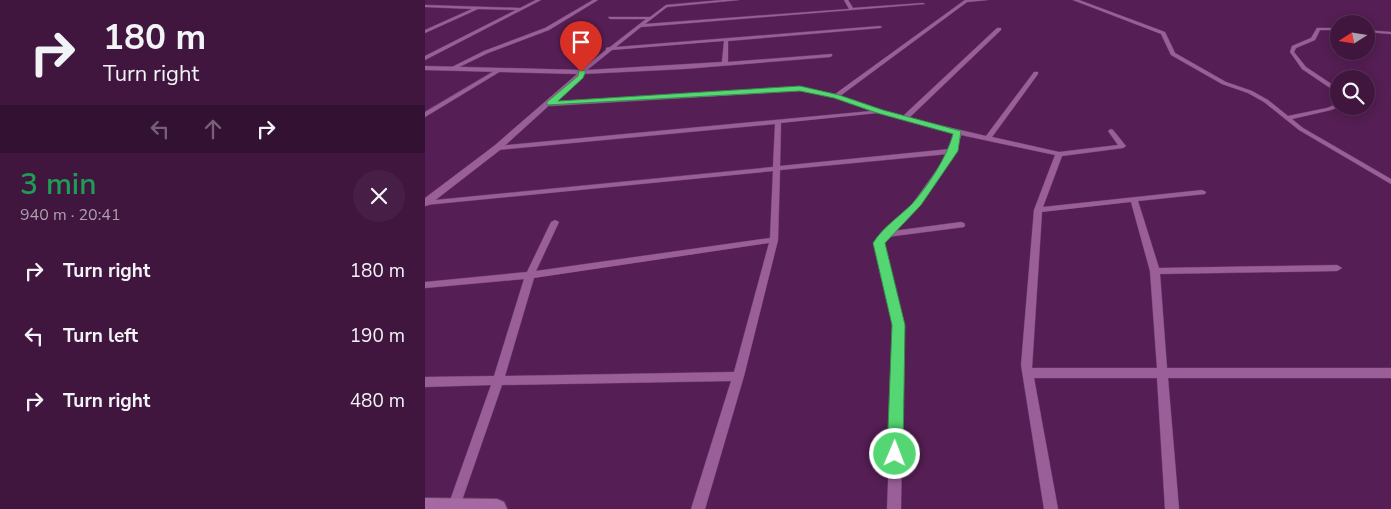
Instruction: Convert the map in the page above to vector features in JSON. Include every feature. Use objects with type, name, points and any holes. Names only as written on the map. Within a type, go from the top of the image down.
[{"type":"main road","points":[[425,508],[497,509]]},
{"type":"street","points":[[425,6],[439,0]]},
{"type":"street","points":[[425,58],[539,0]]},
{"type":"street","points":[[451,69],[486,52],[547,29],[596,0]]},
{"type":"street","points":[[425,203],[497,148],[550,104],[608,49],[670,5],[737,0]]},
{"type":"street","points":[[846,0],[851,10]]},
{"type":"street","points":[[836,96],[966,1],[986,0]]},
{"type":"street","points":[[1075,0],[1163,33],[1173,54],[1224,83],[1250,92],[1266,101],[1301,130],[1391,182]]},
{"type":"street","points":[[640,26],[923,4]]},
{"type":"street","points":[[425,6],[523,9]]},
{"type":"street","points":[[425,32],[479,7]]},
{"type":"street","points":[[610,18],[651,18]]},
{"type":"street","points":[[608,49],[881,27]]},
{"type":"street","points":[[904,119],[999,29]]},
{"type":"street","points":[[1330,29],[1319,29],[1313,39],[1294,47],[1292,52],[1304,68],[1330,86]]},
{"type":"street","points":[[1375,32],[1391,33]]},
{"type":"street","points":[[725,64],[726,39]]},
{"type":"street","points":[[426,69],[582,72],[725,64],[830,55]]},
{"type":"street","points":[[425,115],[498,71]]},
{"type":"street","points":[[989,138],[1036,73]]},
{"type":"street","points":[[550,104],[784,88],[836,96],[904,119],[1059,154],[1123,146],[1111,131]]},
{"type":"street","points":[[1286,118],[1330,109]]},
{"type":"street","points":[[497,148],[880,112]]},
{"type":"street","points":[[698,509],[739,376],[774,240],[778,123]]},
{"type":"street","points":[[894,509],[899,325],[879,243],[884,234],[916,205],[953,151],[958,132]]},
{"type":"street","points":[[425,203],[953,151]]},
{"type":"street","points":[[1051,509],[1026,364],[1038,210],[1059,154]]},
{"type":"street","points":[[1038,210],[1202,192]]},
{"type":"street","points":[[1135,200],[1155,271],[1172,509]]},
{"type":"street","points":[[453,508],[498,380],[530,276],[555,222]]},
{"type":"street","points":[[884,234],[961,225]]},
{"type":"street","points":[[425,285],[530,276],[774,240]]},
{"type":"street","points":[[1155,271],[1337,268]]},
{"type":"street","points":[[1027,373],[1391,373]]},
{"type":"street","points":[[425,382],[739,376]]},
{"type":"route","points":[[581,72],[583,72],[581,77],[550,104],[784,88],[800,89],[818,91],[880,112],[958,132],[953,151],[916,205],[884,234],[879,243],[899,325],[895,454]]}]
